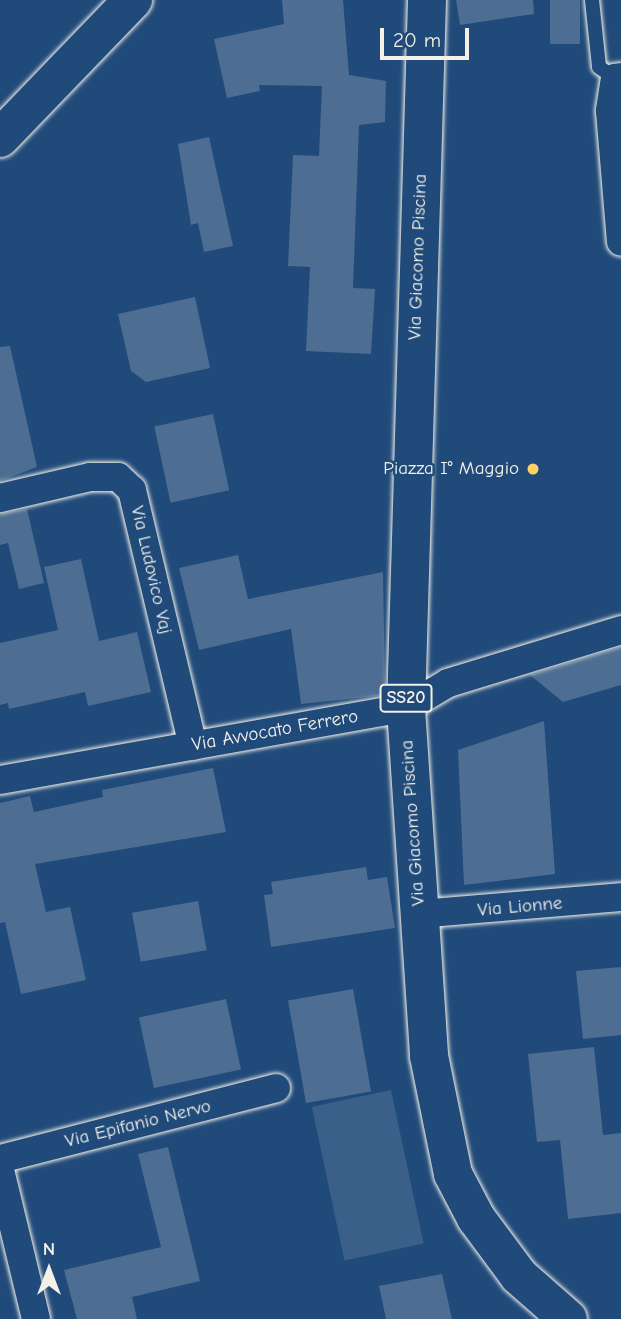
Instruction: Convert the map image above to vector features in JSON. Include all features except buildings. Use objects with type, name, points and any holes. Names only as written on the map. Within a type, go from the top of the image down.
[{"type":"main road","points":[[0,138],[133,0]]},
{"type":"main road","name":"Via Giacomo Piscina","points":[[425,10],[405,708],[429,1056],[453,1174],[495,1247],[568,1319]]},
{"type":"street","points":[[618,77],[610,111],[621,242]]},
{"type":"street","name":"Via Ludovico Vaj","points":[[0,498],[90,477],[118,477],[132,490],[192,746]]},
{"type":"street","name":"Via Avvocato Ferrero","points":[[0,779],[405,708],[448,683],[621,630]]},
{"type":"street","name":"Via Lionne","points":[[419,914],[621,897]]},
{"type":"street","name":"Via Epifanio Nervo","points":[[0,1159],[276,1088]]},
{"type":"street","points":[[0,1170],[36,1319]]},
{"type":"lane","points":[[592,0],[599,67],[618,77]]},
{"type":"shaded area","points":[[391,1090],[424,1244],[344,1260],[312,1107]]},
{"type":"place","name":"Piazza I° Maggio","points":[[533,469]]}]
